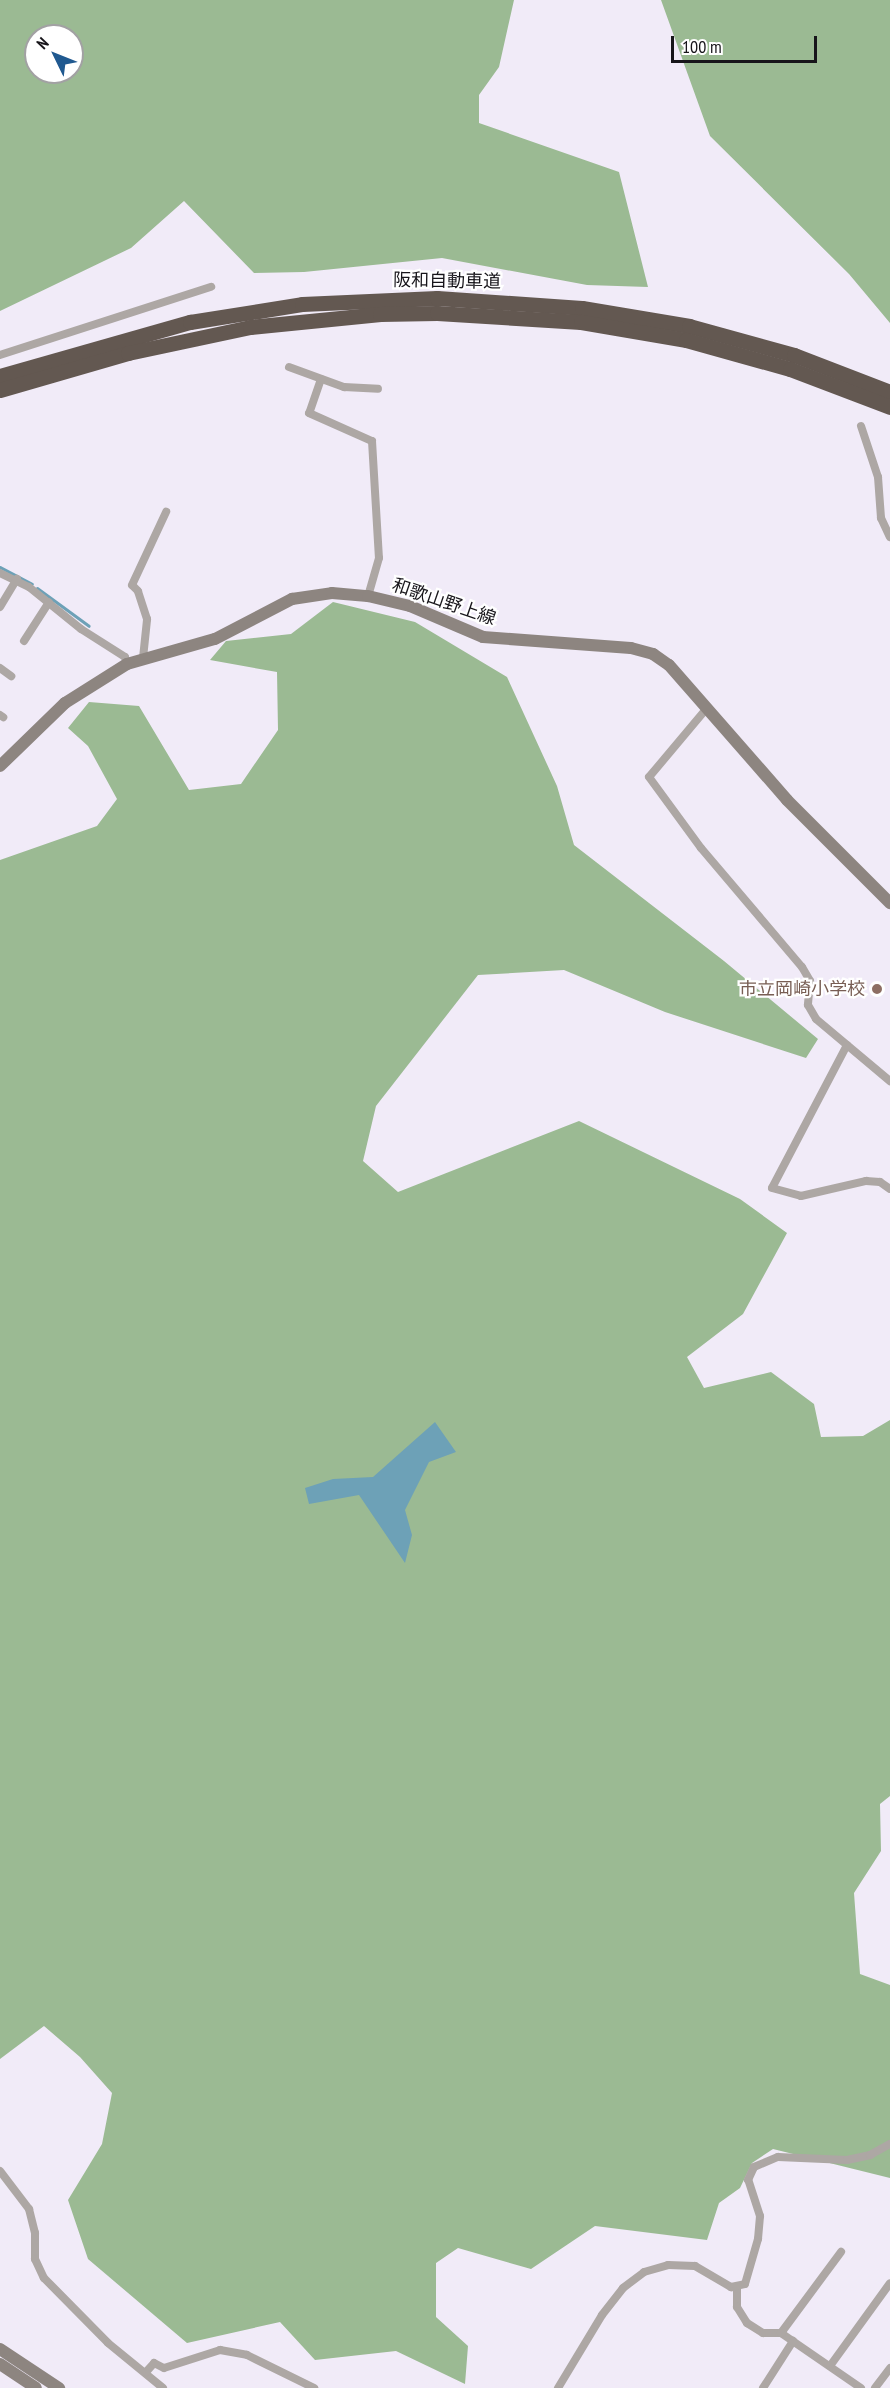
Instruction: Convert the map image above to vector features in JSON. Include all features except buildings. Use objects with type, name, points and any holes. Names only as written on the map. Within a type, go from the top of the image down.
[{"type":"highway","name":"阪和自動車道","points":[[0,376],[124,338],[246,312],[302,304],[436,298],[582,308],[689,326],[794,355],[890,392]]},
{"type":"highway","name":"阪和自動車道","points":[[0,390],[128,353],[227,331],[305,320],[437,313],[581,322],[686,340],[789,369],[890,407]]},
{"type":"main road","name":"和歌山野上線","points":[[0,766],[65,704],[128,664],[215,639],[292,599],[332,593],[368,596],[410,606],[483,637],[631,648],[653,654],[669,665],[787,800],[890,903]]},
{"type":"main road","points":[[0,2349],[59,2388]]},
{"type":"main road","points":[[0,2364],[36,2388]]},
{"type":"street","points":[[0,355],[211,287]]},
{"type":"street","points":[[289,367],[353,389],[378,389]]},
{"type":"street","points":[[321,379],[309,413],[372,441],[378,558],[368,596]]},
{"type":"street","points":[[861,426],[878,477],[881,518],[890,537]]},
{"type":"street","points":[[143,658],[147,619],[138,591],[132,585],[166,512]]},
{"type":"street","points":[[0,573],[17,579],[50,602],[81,629],[124,657],[128,664]]},
{"type":"street","points":[[0,607],[17,579]]},
{"type":"street","points":[[24,641],[50,602]]},
{"type":"street","points":[[0,668],[11,676]]},
{"type":"street","points":[[707,708],[649,777],[701,848],[802,967],[810,981],[808,1005],[816,1019],[890,1081]]},
{"type":"street","points":[[847,1045],[772,1188],[801,1196],[866,1181],[880,1182],[890,1189]]},
{"type":"street","points":[[737,2288],[745,2284],[758,2239],[760,2216],[748,2180],[754,2167],[778,2157],[847,2160],[870,2155],[890,2144]]},
{"type":"street","points":[[0,2171],[29,2209],[35,2233],[35,2259],[44,2278],[108,2343],[163,2388]]},
{"type":"street","points":[[781,2333],[841,2252]]},
{"type":"street","points":[[558,2388],[602,2315],[623,2288],[644,2272],[668,2265],[695,2266],[737,2288]]},
{"type":"street","points":[[830,2366],[890,2283]]},
{"type":"street","points":[[737,2288],[736,2307],[747,2323],[763,2333],[781,2333],[861,2388]]},
{"type":"street","points":[[763,2388],[793,2341]]},
{"type":"street","points":[[146,2372],[154,2363],[164,2368],[220,2350],[247,2355],[314,2388]]},
{"type":"street","points":[[875,2388],[890,2368]]},
{"type":"green space","points":[[0,0],[514,0],[499,67],[479,95],[479,123],[619,172],[648,287],[587,285],[442,258],[304,272],[254,273],[184,201],[131,248],[0,311]]},
{"type":"green space","points":[[661,0],[890,0],[890,323],[849,274],[710,136]]},
{"type":"green space","points":[[333,602],[415,622],[507,677],[557,786],[574,845],[724,961],[818,1039],[806,1058],[665,1012],[564,970],[478,975],[376,1106],[363,1161],[398,1192],[579,1121],[740,1199],[787,1233],[743,1314],[687,1357],[704,1388],[771,1372],[814,1404],[821,1437],[863,1436],[890,1420],[890,1796],[880,1804],[881,1851],[854,1893],[860,1974],[890,1985],[890,2178],[773,2149],[752,2163],[740,2188],[719,2203],[707,2240],[595,2226],[531,2269],[458,2248],[436,2263],[436,2317],[468,2346],[465,2384],[396,2351],[315,2360],[280,2322],[187,2343],[88,2259],[68,2200],[102,2144],[112,2093],[80,2057],[44,2026],[0,2059],[0,860],[97,826],[117,799],[88,746],[68,728],[89,702],[139,706],[189,790],[241,784],[278,730],[277,672],[210,660],[226,641],[291,634]]},
{"type":"water","points":[[435,1422],[456,1452],[429,1462],[405,1510],[412,1535],[405,1563],[359,1495],[309,1504],[305,1488],[333,1479],[373,1477]]},
{"type":"waterway","points":[[0,567],[32,584]]},
{"type":"waterway","points":[[37,588],[89,626]]},
{"type":"place","name":"市立岡崎小学校","points":[[877,989]]}]
